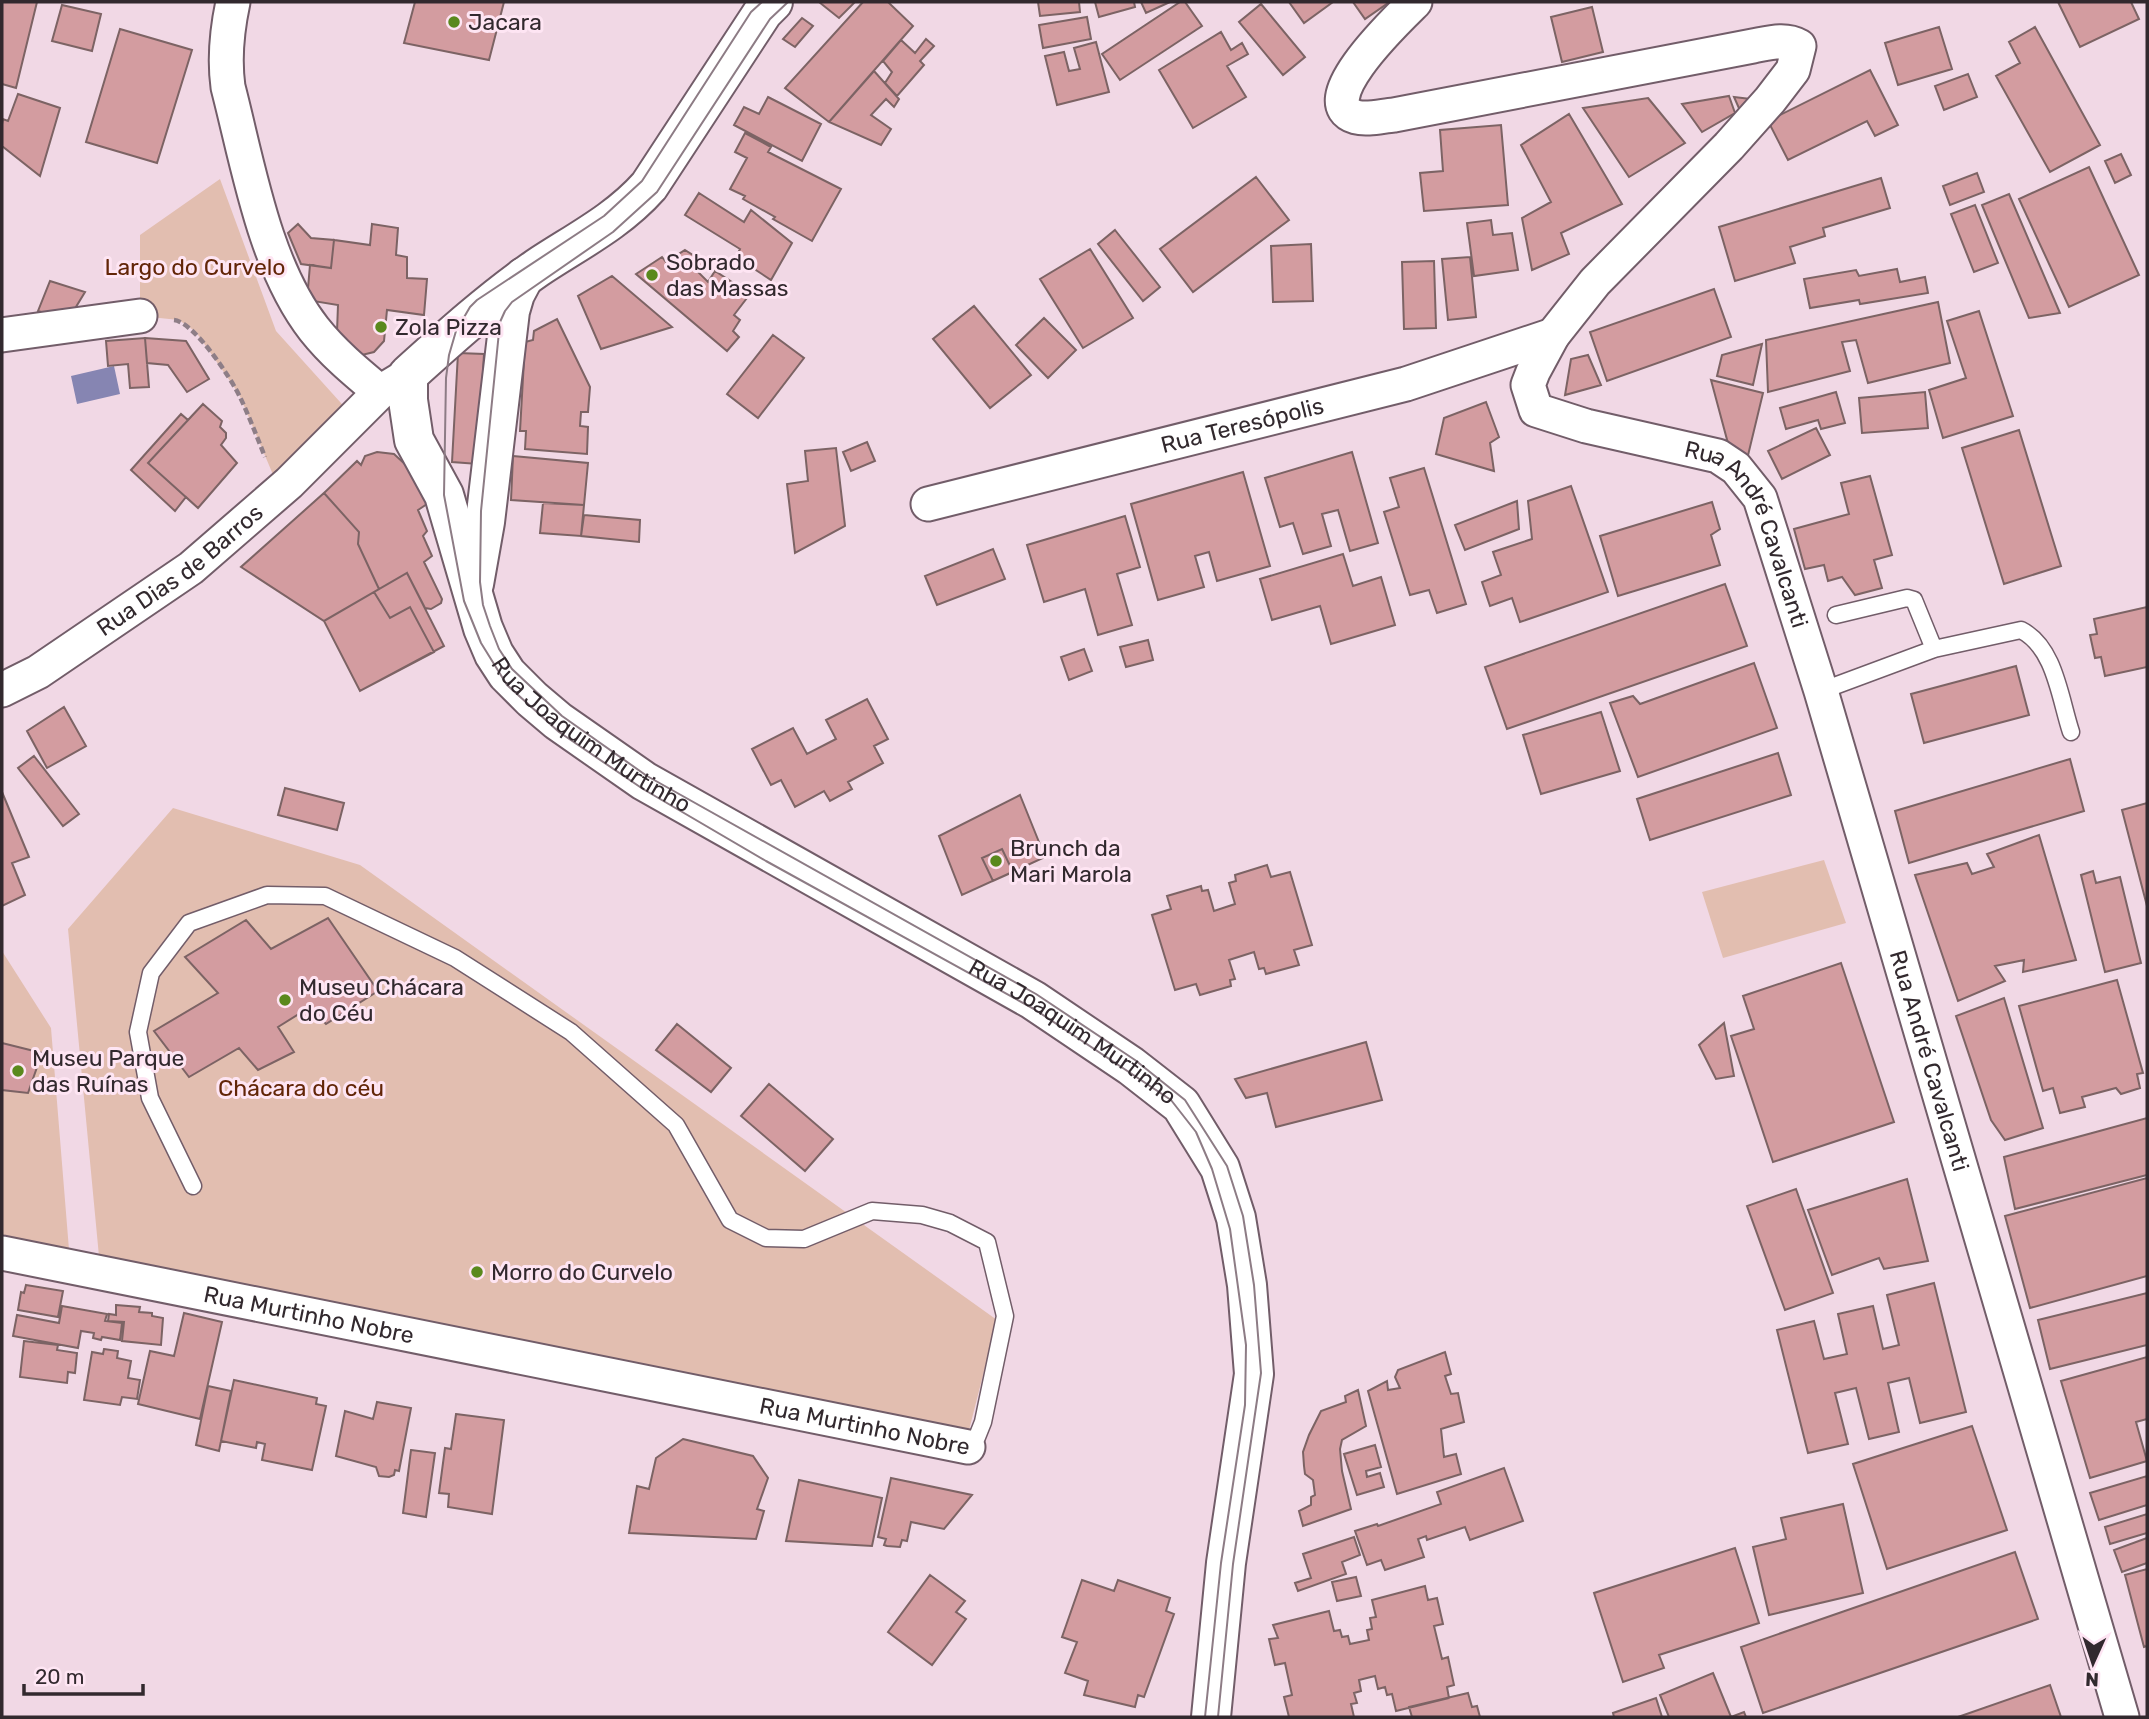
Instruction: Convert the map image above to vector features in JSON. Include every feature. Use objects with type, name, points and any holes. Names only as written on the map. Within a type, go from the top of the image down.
[{"type":"street","points":[[233,2],[227,31],[228,87],[274,257],[292,294],[313,327],[334,352],[394,384],[524,277],[632,205],[649,186],[763,12],[774,2]]},
{"type":"street","name":"Rua André Cavalcanti","points":[[1415,2],[1368,51],[1349,80],[1341,98],[1341,105],[1346,112],[1356,117],[1394,115],[1753,46],[1783,41],[1799,46],[1793,70],[1770,100],[1729,146],[1595,282],[1553,335],[1528,385],[1536,410],[1586,426],[1718,456],[1736,468],[1760,498],[1821,691],[2122,1717]]},
{"type":"street","name":"Rua Joaquim Murtinho","points":[[473,590],[485,522],[510,311],[524,277]]},
{"type":"street","points":[[2,335],[140,316]]},
{"type":"street","name":"Rua Teresópolis","points":[[928,504],[1406,384],[1553,335]]},
{"type":"street","name":"Rua Dias de Barros","points":[[2,690],[38,671],[191,568],[289,483],[341,429],[394,384]]},
{"type":"street","name":"Rua Joaquim Murtinho","points":[[394,384],[408,400],[414,440],[444,495],[483,628],[494,654],[507,674],[532,699],[558,721],[644,781],[1033,1000],[1131,1066],[1181,1105],[1220,1168],[1236,1218],[1247,1285],[1254,1374],[1226,1563],[1211,1717]]},
{"type":"street","name":"Rua Murtinho Nobre","points":[[2,1253],[968,1447]]},
{"type":"lane","points":[[1836,615],[1907,598],[1914,600],[1934,649]]},
{"type":"lane","points":[[1821,691],[1934,649],[2021,631],[2035,637],[2049,661],[2071,732]]},
{"type":"lane","name":"Rua Murtinho Nobre","points":[[193,1186],[150,1098],[138,1032],[151,973],[189,923],[267,895],[324,896],[455,958],[571,1032],[676,1125],[730,1220],[766,1238],[804,1239],[872,1211],[922,1215],[950,1223],[987,1242],[1005,1316],[983,1422],[977,1437],[968,1447]]},
{"type":"path","points":[[140,316],[179,320],[196,332],[239,394],[279,490]]},
{"type":"green space","name":"Largo do Curvelo","points":[[220,179],[276,331],[350,413],[274,477],[239,394],[196,332],[179,320],[140,316],[140,235]]},
{"type":"green space","name":"Chácara do céu","points":[[173,808],[360,865],[997,1320],[966,1442],[100,1267],[68,929]]},
{"type":"green space","points":[[1824,860],[1846,923],[1723,958],[1702,892]]},
{"type":"green space","points":[[2,951],[51,1028],[70,1262],[2,1249]]},
{"type":"water","points":[[114,366],[120,394],[77,404],[71,376]]},
{"type":"building","points":[[2,2],[37,2],[16,88],[2,84]]},
{"type":"building","name":"Jacara","points":[[415,2],[504,2],[489,60],[404,43]]},
{"type":"building","points":[[819,2],[855,2],[839,18]]},
{"type":"building","points":[[863,2],[888,2],[913,26],[829,122],[785,88]]},
{"type":"building","points":[[1038,2],[1079,2],[1080,12],[1040,16]]},
{"type":"building","points":[[1095,2],[1134,2],[1135,7],[1099,17]]},
{"type":"building","points":[[1141,2],[1170,2],[1146,13]]},
{"type":"building","points":[[1180,2],[1185,2],[1202,26],[1120,80],[1102,54]]},
{"type":"building","points":[[1289,2],[1333,2],[1304,23]]},
{"type":"building","points":[[1353,2],[1387,2],[1388,3],[1365,19]]},
{"type":"building","points":[[2058,2],[2131,2],[2139,19],[2080,47]]},
{"type":"building","points":[[1261,4],[1305,57],[1283,75],[1239,22]]},
{"type":"building","points":[[62,5],[101,14],[92,51],[52,41]]},
{"type":"building","points":[[1592,7],[1603,52],[1562,62],[1551,17]]},
{"type":"building","points":[[1087,17],[1091,39],[1043,48],[1039,25]]},
{"type":"building","points":[[802,18],[813,26],[795,47],[783,39]]},
{"type":"building","points":[[1939,27],[1952,69],[1898,85],[1885,43]]},
{"type":"building","points":[[2035,27],[2100,145],[2050,172],[1996,76],[2020,63],[2009,42]]},
{"type":"building","points":[[120,29],[192,50],[157,163],[86,142]]},
{"type":"building","points":[[1221,32],[1231,50],[1242,43],[1248,54],[1227,66],[1246,97],[1193,128],[1159,70]]},
{"type":"building","points":[[926,39],[934,46],[920,61],[924,65],[897,96],[885,83],[892,72],[883,61],[901,40],[915,53]]},
{"type":"building","points":[[1096,42],[1109,92],[1057,105],[1045,56],[1064,52],[1069,71],[1080,69],[1074,48]]},
{"type":"building","points":[[1870,70],[1898,125],[1875,136],[1867,121],[1788,160],[1768,121]]},
{"type":"building","points":[[874,71],[899,99],[894,107],[886,99],[871,115],[891,129],[881,145],[829,122]]},
{"type":"building","points":[[1968,74],[1977,97],[1944,110],[1935,86]]},
{"type":"building","points":[[18,94],[60,108],[40,176],[2,146],[3,119],[8,121]]},
{"type":"building","points":[[1729,96],[1735,113],[1702,132],[1682,104]]},
{"type":"building","points":[[768,97],[821,124],[802,161],[734,125],[744,107],[759,114]]},
{"type":"building","points":[[1734,97],[1759,100],[1742,115]]},
{"type":"building","points":[[1648,98],[1685,143],[1629,177],[1583,108]]},
{"type":"building","points":[[1569,114],[1622,204],[1561,233],[1569,254],[1532,270],[1522,218],[1551,202],[1521,145]]},
{"type":"building","points":[[1501,125],[1508,205],[1424,211],[1420,173],[1443,171],[1440,130]]},
{"type":"building","points":[[745,133],[771,147],[768,152],[841,189],[812,241],[773,219],[775,217],[743,199],[745,196],[730,189],[747,158],[735,152]]},
{"type":"building","points":[[2121,154],[2131,175],[2115,183],[2105,161]]},
{"type":"building","points":[[2089,167],[2139,275],[2069,307],[2019,199]]},
{"type":"building","points":[[1977,173],[1984,192],[1950,205],[1943,186]]},
{"type":"building","points":[[1256,177],[1289,220],[1193,292],[1160,249]]},
{"type":"building","points":[[1881,178],[1890,208],[1823,228],[1825,236],[1790,247],[1795,263],[1735,281],[1719,227]]},
{"type":"building","points":[[699,193],[744,222],[751,210],[792,243],[771,280],[736,257],[740,249],[685,215]]},
{"type":"building","points":[[2009,194],[2060,313],[2029,318],[1982,205]]},
{"type":"building","points":[[1975,205],[1998,263],[1974,272],[1951,214]]},
{"type":"building","points":[[1491,220],[1493,235],[1512,233],[1518,270],[1474,276],[1467,223]]},
{"type":"building","points":[[298,224],[311,238],[334,240],[331,268],[301,264],[288,233]]},
{"type":"building","points":[[372,224],[398,228],[396,255],[407,257],[407,278],[427,279],[424,315],[387,310],[384,341],[374,352],[362,355],[337,332],[338,305],[307,300],[310,265],[331,268],[334,240],[370,245]]},
{"type":"building","points":[[1115,230],[1160,287],[1143,301],[1098,244]]},
{"type":"building","points":[[1311,244],[1313,301],[1273,302],[1271,246]]},
{"type":"building","points":[[1090,249],[1133,318],[1083,348],[1040,279]]},
{"type":"building","points":[[685,250],[704,262],[697,271],[708,282],[715,271],[750,294],[734,315],[740,320],[733,331],[739,337],[727,351],[636,274],[662,257],[666,262]]},
{"type":"building","points":[[1470,257],[1476,317],[1448,320],[1442,259]]},
{"type":"building","points":[[1434,261],[1436,328],[1404,329],[1402,262]]},
{"type":"building","points":[[1897,269],[1900,282],[1925,277],[1928,293],[1860,304],[1859,300],[1810,308],[1804,279],[1856,270],[1859,276]]},
{"type":"building","points":[[612,276],[672,327],[601,349],[578,296]]},
{"type":"building","points":[[50,281],[85,292],[68,320],[38,311]]},
{"type":"building","points":[[1714,289],[1731,337],[1607,381],[1590,332]]},
{"type":"building","points":[[1938,302],[1950,363],[1868,383],[1856,340],[1842,342],[1850,371],[1768,392],[1766,340]]},
{"type":"building","points":[[974,306],[1031,375],[990,408],[933,339]]},
{"type":"building","points":[[1979,311],[2013,416],[1943,438],[1929,390],[1966,378],[1947,321]]},
{"type":"building","points":[[1044,318],[1076,350],[1048,378],[1016,345]]},
{"type":"building","points":[[557,319],[590,387],[588,412],[581,412],[580,426],[588,427],[587,454],[525,449],[526,431],[520,431],[525,342],[533,340],[534,331]]},
{"type":"building","points":[[773,335],[804,358],[758,418],[727,394]]},
{"type":"building","points":[[145,338],[186,341],[209,379],[187,392],[168,365],[147,363]]},
{"type":"building","points":[[145,338],[149,387],[130,388],[128,364],[108,366],[106,341]]},
{"type":"building","points":[[1762,344],[1753,385],[1717,376],[1722,355]]},
{"type":"building","points":[[458,353],[484,354],[478,464],[452,462]]},
{"type":"building","points":[[1588,355],[1601,385],[1565,395],[1571,359]]},
{"type":"building","points":[[1711,380],[1763,393],[1744,472],[1729,447]]},
{"type":"building","points":[[1836,392],[1845,423],[1821,429],[1818,420],[1786,429],[1780,408]]},
{"type":"building","points":[[1925,392],[1928,428],[1862,433],[1859,398]]},
{"type":"building","points":[[1486,402],[1499,437],[1490,443],[1494,471],[1436,454],[1444,418]]},
{"type":"building","points":[[203,404],[222,421],[220,427],[226,433],[226,438],[221,445],[237,463],[198,508],[148,463]]},
{"type":"building","points":[[203,404],[222,421],[220,427],[226,433],[226,438],[221,445],[237,463],[198,508],[186,497],[175,511],[131,470],[181,414],[188,420]]},
{"type":"building","points":[[1816,428],[1830,455],[1782,479],[1768,451]]},
{"type":"building","points":[[2019,430],[2061,566],[2004,584],[1962,448]]},
{"type":"building","points":[[867,442],[875,461],[851,471],[843,452]]},
{"type":"building","points":[[836,448],[845,526],[795,553],[787,484],[808,481],[805,451]]},
{"type":"building","points":[[377,452],[394,454],[407,466],[427,504],[418,510],[427,531],[423,536],[432,556],[424,562],[442,599],[441,603],[431,609],[425,608],[407,573],[379,589],[358,544],[359,532],[324,493],[357,461],[361,465],[365,456]]},
{"type":"building","points":[[1352,452],[1378,543],[1350,551],[1338,510],[1322,514],[1331,546],[1303,554],[1293,523],[1280,527],[1265,478]]},
{"type":"building","points":[[513,456],[588,463],[584,505],[511,500]]},
{"type":"building","points":[[1424,468],[1466,604],[1437,613],[1429,590],[1410,595],[1384,512],[1399,507],[1390,478]]},
{"type":"building","points":[[1243,472],[1270,566],[1217,581],[1209,552],[1195,556],[1204,587],[1158,600],[1131,504]]},
{"type":"building","points":[[1870,476],[1892,555],[1874,560],[1882,588],[1855,595],[1842,577],[1828,581],[1824,565],[1805,569],[1794,529],[1849,514],[1841,483]]},
{"type":"building","points":[[1571,486],[1608,592],[1520,622],[1512,598],[1490,606],[1482,582],[1501,575],[1493,552],[1532,539],[1528,501]]},
{"type":"building","points":[[324,493],[359,532],[358,544],[379,589],[324,621],[241,567]]},
{"type":"building","points":[[1517,501],[1519,529],[1465,550],[1455,525]]},
{"type":"building","points":[[1712,502],[1720,529],[1711,535],[1720,565],[1618,596],[1600,536]]},
{"type":"building","points":[[543,503],[584,505],[581,536],[540,533]]},
{"type":"building","points":[[584,515],[640,520],[639,542],[581,536]]},
{"type":"building","points":[[1125,516],[1140,567],[1117,574],[1132,625],[1098,635],[1085,589],[1044,602],[1027,545]]},
{"type":"building","points":[[993,549],[1005,579],[937,605],[925,576]]},
{"type":"building","points":[[1343,554],[1353,586],[1381,577],[1395,625],[1331,644],[1320,606],[1272,620],[1260,579]]},
{"type":"building","points":[[407,573],[444,646],[360,691],[324,621]]},
{"type":"building","points":[[1725,584],[1747,646],[1507,729],[1485,667]]},
{"type":"building","points":[[374,592],[390,618],[410,607],[434,652],[360,691],[324,621]]},
{"type":"building","points":[[2147,607],[2147,667],[2105,676],[2101,657],[2095,658],[2090,635],[2097,634],[2094,619]]},
{"type":"building","points":[[1148,640],[1153,660],[1126,667],[1120,647]]},
{"type":"building","points":[[1084,649],[1092,671],[1069,680],[1061,657]]},
{"type":"building","points":[[1754,663],[1777,728],[1638,777],[1610,703],[1633,696],[1640,704]]},
{"type":"building","points":[[2016,666],[2029,715],[1924,743],[1911,694]]},
{"type":"building","points":[[867,699],[888,739],[874,746],[883,763],[848,782],[852,789],[830,801],[824,791],[795,807],[781,780],[771,785],[752,749],[793,728],[807,754],[836,739],[826,720]]},
{"type":"building","points":[[64,707],[86,746],[47,768],[27,731]]},
{"type":"building","points":[[1601,712],[1620,771],[1541,794],[1523,735]]},
{"type":"building","points":[[1778,753],[1791,795],[1650,840],[1637,799]]},
{"type":"building","points":[[34,756],[79,814],[63,826],[18,768]]},
{"type":"building","points":[[2070,759],[2084,811],[1909,863],[1895,811]]},
{"type":"building","points":[[285,788],[344,803],[337,830],[278,815]]},
{"type":"building","points":[[2,792],[29,857],[12,863],[25,895],[2,906]]},
{"type":"building","points":[[1020,795],[1045,857],[962,895],[939,836]]},
{"type":"building","points":[[2147,803],[2147,906],[2122,810]]},
{"type":"building","points":[[2039,835],[2076,960],[2023,972],[2024,960],[1995,966],[2005,981],[1958,1001],[1915,875],[1967,863],[1972,874],[1994,867],[1987,854]]},
{"type":"building","points":[[1002,849],[1013,872],[993,881],[982,858]]},
{"type":"building","points":[[1267,865],[1271,877],[1290,872],[1312,945],[1294,950],[1299,965],[1266,974],[1264,968],[1259,969],[1254,952],[1229,960],[1235,979],[1230,980],[1231,986],[1200,995],[1196,984],[1175,990],[1152,915],[1171,909],[1167,896],[1201,886],[1202,891],[1208,890],[1214,911],[1235,904],[1229,883],[1236,881],[1235,875]]},
{"type":"building","points":[[2093,871],[2096,883],[2120,877],[2141,963],[2105,972],[2081,875]]},
{"type":"building","name":"Museu Chácara do Céu","points":[[328,918],[378,991],[326,1024],[310,1007],[278,1027],[294,1052],[258,1070],[239,1048],[189,1077],[154,1031],[218,993],[185,957],[246,920],[271,949]]},
{"type":"building","points":[[1841,963],[1894,1122],[1773,1162],[1731,1036],[1754,1029],[1743,996]]},
{"type":"building","points":[[2117,980],[2143,1073],[2137,1074],[2140,1088],[2121,1094],[2116,1088],[2082,1097],[2085,1107],[2060,1113],[2053,1088],[2043,1091],[2019,1006]]},
{"type":"building","points":[[2004,998],[2043,1128],[2005,1140],[1991,1120],[1956,1016]]},
{"type":"building","points":[[1724,1023],[1734,1076],[1716,1079],[1699,1045]]},
{"type":"building","points":[[677,1024],[731,1068],[711,1092],[656,1050]]},
{"type":"building","points":[[1366,1042],[1382,1100],[1276,1127],[1267,1093],[1246,1098],[1235,1079]]},
{"type":"building","name":"Museu Parque das Ruínas","points":[[2,1043],[42,1053],[28,1093],[2,1090]]},
{"type":"building","points":[[769,1084],[833,1139],[805,1171],[741,1116]]},
{"type":"building","points":[[2147,1118],[2147,1175],[2015,1209],[2004,1157]]},
{"type":"building","points":[[2147,1178],[2147,1276],[2030,1308],[2005,1216]]},
{"type":"building","points":[[1907,1179],[1928,1261],[1884,1269],[1879,1258],[1832,1275],[1808,1210]]},
{"type":"building","points":[[1796,1189],[1833,1293],[1785,1310],[1747,1206]]},
{"type":"building","points":[[1934,1283],[1966,1412],[1920,1423],[1909,1378],[1888,1383],[1899,1432],[1869,1439],[1856,1388],[1835,1393],[1848,1444],[1808,1453],[1777,1330],[1814,1321],[1824,1359],[1847,1354],[1838,1314],[1873,1306],[1883,1349],[1899,1345],[1887,1295]]},
{"type":"building","points":[[26,1285],[63,1291],[58,1317],[18,1310],[21,1292],[24,1293]]},
{"type":"building","points":[[2147,1293],[2147,1345],[2050,1369],[2038,1320]]},
{"type":"building","points":[[116,1305],[140,1307],[139,1312],[152,1313],[152,1316],[163,1318],[161,1345],[122,1341],[124,1322],[108,1321],[109,1314],[116,1315]]},
{"type":"building","points":[[62,1306],[107,1314],[105,1321],[122,1323],[120,1340],[102,1337],[101,1340],[93,1338],[94,1333],[81,1331],[78,1348],[13,1336],[17,1315],[59,1323]]},
{"type":"building","points":[[184,1313],[222,1322],[200,1419],[138,1404],[150,1351],[174,1356]]},
{"type":"building","points":[[24,1341],[58,1345],[57,1350],[77,1353],[75,1373],[68,1372],[67,1383],[20,1377]]},
{"type":"building","points":[[104,1349],[118,1351],[117,1358],[131,1361],[128,1378],[140,1380],[137,1399],[122,1397],[120,1405],[84,1400],[92,1352],[103,1354]]},
{"type":"building","points":[[1445,1352],[1451,1374],[1445,1376],[1451,1394],[1458,1393],[1464,1422],[1441,1429],[1444,1457],[1456,1454],[1461,1474],[1397,1494],[1368,1391],[1387,1381],[1388,1390],[1400,1388],[1395,1377],[1398,1370]]},
{"type":"building","points":[[2147,1357],[2147,1419],[2136,1422],[2147,1461],[2090,1478],[2061,1381]]},
{"type":"building","points":[[234,1380],[317,1398],[316,1404],[326,1406],[312,1470],[262,1460],[265,1444],[257,1442],[256,1448],[221,1441]]},
{"type":"building","points":[[208,1386],[231,1391],[219,1451],[196,1445]]},
{"type":"building","points":[[1358,1390],[1366,1426],[1342,1440],[1340,1449],[1351,1509],[1303,1526],[1299,1511],[1311,1505],[1311,1497],[1315,1495],[1313,1480],[1305,1474],[1304,1466],[1303,1452],[1309,1435],[1321,1411],[1346,1402],[1345,1396]]},
{"type":"building","points":[[377,1402],[411,1408],[399,1471],[395,1470],[394,1475],[389,1477],[379,1476],[376,1467],[336,1456],[345,1411],[373,1419]]},
{"type":"building","points":[[456,1414],[504,1420],[492,1514],[448,1507],[449,1494],[439,1493],[445,1448],[451,1449]]},
{"type":"building","points":[[1972,1426],[2007,1530],[1887,1569],[1853,1464]]},
{"type":"building","points":[[683,1439],[753,1456],[768,1478],[757,1509],[764,1511],[756,1539],[629,1533],[637,1486],[649,1489],[656,1458]]},
{"type":"building","points":[[1375,1445],[1381,1467],[1366,1471],[1367,1477],[1380,1473],[1384,1487],[1357,1495],[1344,1454]]},
{"type":"building","points":[[411,1450],[435,1453],[426,1517],[403,1513]]},
{"type":"building","points":[[1504,1468],[1523,1521],[1470,1540],[1465,1527],[1427,1540],[1426,1536],[1418,1539],[1424,1557],[1385,1570],[1381,1560],[1367,1565],[1355,1531],[1377,1524],[1378,1526],[1441,1504],[1437,1492]]},
{"type":"building","points":[[2147,1476],[2147,1505],[2099,1520],[2090,1493]]},
{"type":"building","points":[[891,1478],[972,1495],[944,1529],[911,1522],[907,1541],[902,1540],[900,1547],[887,1546],[884,1545],[886,1539],[878,1537]]},
{"type":"building","points":[[799,1480],[882,1498],[872,1546],[786,1541]]},
{"type":"building","points":[[1843,1504],[1863,1593],[1769,1615],[1753,1547],[1786,1539],[1781,1518]]},
{"type":"building","points":[[2147,1514],[2147,1533],[2110,1544],[2105,1527]]},
{"type":"building","points":[[1354,1537],[1360,1555],[1342,1562],[1346,1574],[1298,1591],[1295,1583],[1311,1578],[1303,1554]]},
{"type":"building","points":[[2147,1538],[2147,1563],[2122,1572],[2114,1550]]},
{"type":"building","points":[[1735,1548],[1759,1623],[1659,1655],[1664,1668],[1623,1682],[1594,1593]]},
{"type":"building","points":[[2015,1552],[2038,1619],[1763,1713],[1741,1647]]},
{"type":"building","points":[[2147,1569],[2147,1646],[2144,1647],[2125,1575]]},
{"type":"building","points":[[930,1575],[965,1601],[956,1612],[966,1619],[932,1665],[888,1632]]},
{"type":"building","points":[[1356,1577],[1361,1596],[1337,1601],[1332,1582]]},
{"type":"building","points":[[1082,1580],[1114,1591],[1118,1580],[1170,1598],[1166,1611],[1174,1614],[1144,1697],[1138,1695],[1135,1707],[1084,1695],[1088,1681],[1065,1673],[1077,1642],[1062,1637]]},
{"type":"building","points":[[1425,1586],[1428,1600],[1437,1598],[1443,1624],[1434,1626],[1442,1659],[1448,1657],[1454,1685],[1447,1687],[1449,1698],[1396,1711],[1392,1694],[1387,1695],[1385,1687],[1378,1689],[1375,1676],[1359,1680],[1361,1691],[1354,1693],[1357,1703],[1351,1704],[1354,1717],[1289,1717],[1284,1697],[1292,1695],[1285,1663],[1275,1665],[1269,1639],[1278,1638],[1273,1625],[1329,1611],[1334,1631],[1340,1630],[1342,1637],[1348,1636],[1350,1644],[1369,1640],[1367,1630],[1372,1629],[1370,1618],[1376,1617],[1372,1600]]},
{"type":"building","points":[[1713,1673],[1731,1717],[1669,1717],[1660,1695]]},
{"type":"building","points":[[2050,1685],[2061,1717],[1958,1717]]},
{"type":"building","points":[[1468,1693],[1472,1707],[1477,1706],[1480,1717],[1412,1717],[1409,1707]]},
{"type":"building","points":[[1656,1698],[1662,1717],[1614,1717],[1613,1713]]},
{"type":"building","points":[[1744,1712],[1746,1717],[1731,1717]]},
{"type":"tram line","points":[[762,2],[751,12],[642,181],[604,216],[477,300],[456,331],[446,378],[444,495],[464,601],[481,643],[507,685],[559,732],[643,789],[766,861],[1034,1009],[1171,1100],[1196,1132],[1212,1169],[1230,1229],[1246,1345],[1245,1405],[1221,1563],[1205,1717]]},
{"type":"tram line","points":[[788,2],[770,19],[657,192],[613,232],[512,302],[505,311],[500,322],[481,511],[480,582],[483,605],[499,649],[512,669],[562,716],[647,776],[1036,994],[1135,1060],[1185,1100],[1227,1166],[1243,1216],[1254,1285],[1261,1373],[1233,1564],[1218,1717]]},
{"type":"place","name":"Jacara","points":[[454,22]]},
{"type":"place","name":"Sobrado das Massas","points":[[652,275]]},
{"type":"place","name":"Zola Pizza","points":[[381,327]]},
{"type":"place","name":"Brunch da Mari Marola","points":[[996,861]]},
{"type":"place","name":"Museu Chácara do Céu","points":[[285,1000]]},
{"type":"place","name":"Museu Parque das Ruínas","points":[[18,1071]]},
{"type":"place","name":"Morro do Curvelo","points":[[477,1272]]}]
